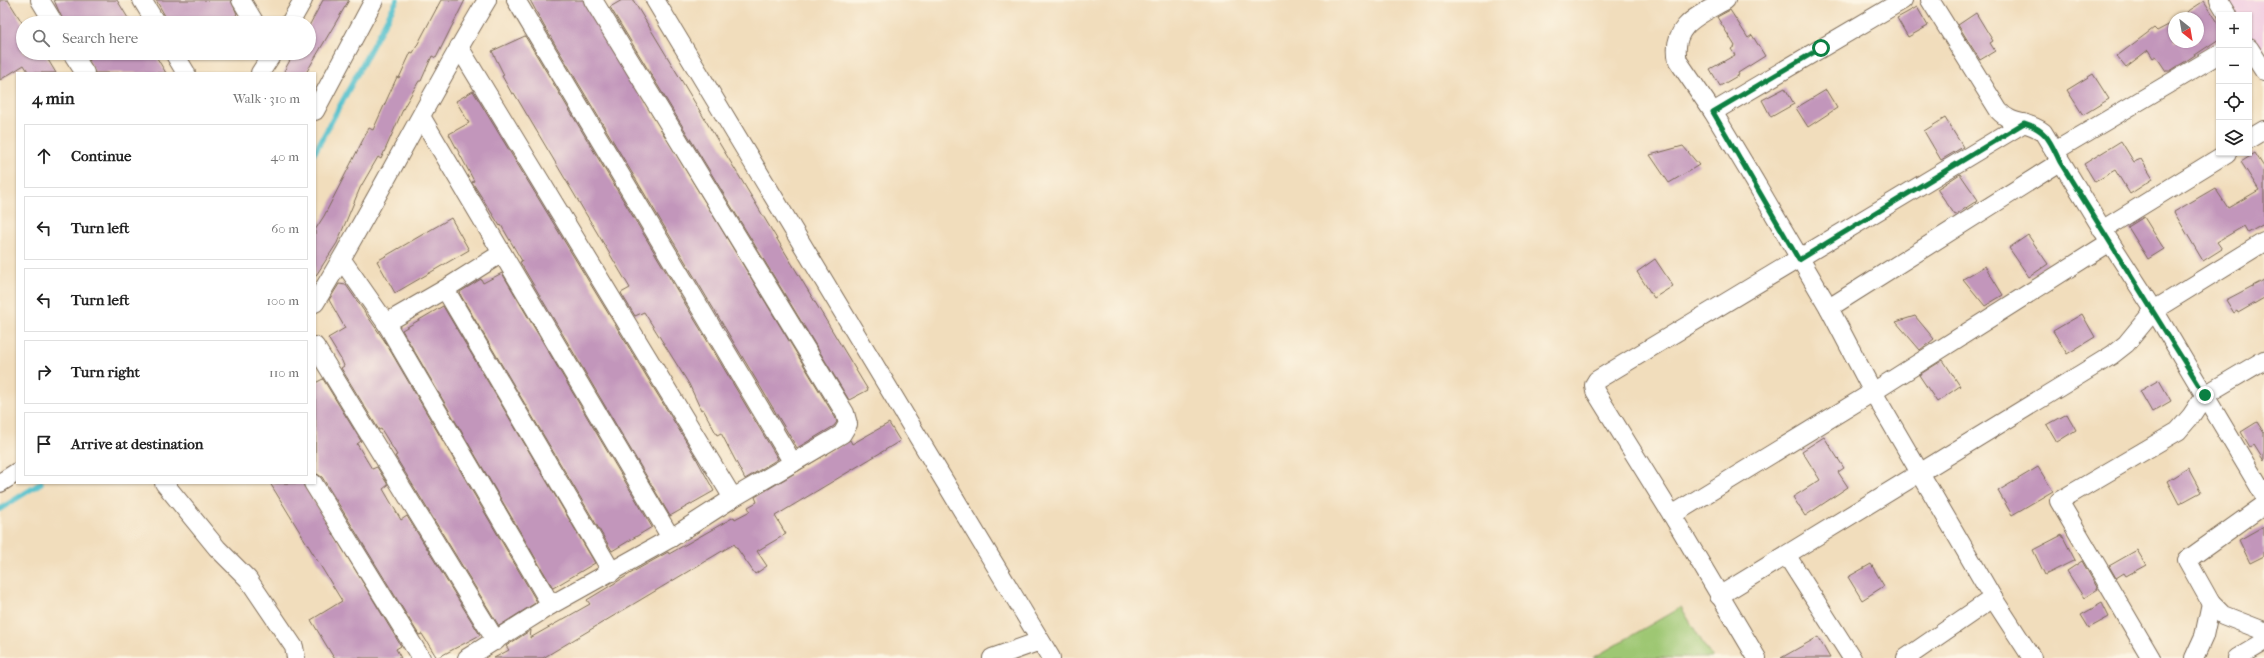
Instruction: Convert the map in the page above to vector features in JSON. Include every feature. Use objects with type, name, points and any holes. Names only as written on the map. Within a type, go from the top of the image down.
[{"type":"street","points":[[40,0],[50,16]]},
{"type":"street","points":[[142,0],[152,16]]},
{"type":"street","points":[[241,0],[251,16]]},
{"type":"street","points":[[294,16],[303,0]]},
{"type":"street","points":[[316,109],[374,0]]},
{"type":"street","points":[[316,301],[342,260],[422,118],[459,47],[487,0]]},
{"type":"street","points":[[516,0],[793,463]]},
{"type":"street","points":[[467,658],[551,606],[671,538],[733,498],[842,434],[848,424],[845,412],[593,0]]},
{"type":"street","points":[[655,0],[1051,658]]},
{"type":"street","points":[[1726,0],[1694,18],[1679,33],[1676,46],[1678,61],[1713,112],[1799,260],[1829,308],[1873,392],[1922,473],[1994,598],[2032,658]]},
{"type":"street","points":[[1713,112],[1903,0]]},
{"type":"street","points":[[1930,0],[1999,111],[2010,121],[2024,123],[2044,132],[2057,156],[2154,310],[2205,395],[2258,472],[2264,495]]},
{"type":"street","points":[[2219,0],[2226,12]]},
{"type":"street","points":[[459,47],[733,498]]},
{"type":"street","points":[[2252,53],[2264,71]]},
{"type":"street","points":[[1829,308],[2057,156],[2216,56]]},
{"type":"street","points":[[76,60],[83,72]]},
{"type":"street","points":[[178,60],[185,72]]},
{"type":"street","points":[[261,72],[268,60]]},
{"type":"street","points":[[422,118],[671,538]]},
{"type":"street","points":[[1757,658],[1672,515],[1595,391],[1594,385],[1603,376],[1799,260],[2024,123]]},
{"type":"street","points":[[2252,137],[2264,130]]},
{"type":"street","points":[[1672,515],[1873,392],[2223,156]]},
{"type":"street","points":[[1719,596],[1787,556],[2121,349],[2154,310],[2264,242]]},
{"type":"street","points":[[386,323],[445,289],[502,253]]},
{"type":"street","points":[[342,260],[386,323],[551,606]]},
{"type":"street","points":[[445,289],[612,572]]},
{"type":"street","points":[[316,348],[496,641]]},
{"type":"street","points":[[2151,658],[2059,502],[2178,431],[2191,416],[2205,395],[2264,360]]},
{"type":"street","points":[[0,484],[16,473]]},
{"type":"street","points":[[165,484],[217,548],[248,580],[294,647],[296,658]]},
{"type":"street","points":[[314,484],[421,658]]},
{"type":"street","points":[[2264,505],[2187,560],[2211,603],[2223,615],[2264,631]]},
{"type":"street","points":[[1787,556],[1852,658]]},
{"type":"street","points":[[1906,658],[1994,598]]},
{"type":"street","points":[[2194,658],[2204,636],[2211,603]]},
{"type":"street","points":[[992,658],[1040,640]]},
{"type":"street","points":[[2237,658],[2264,642]]},
{"type":"shaded area","points":[[2225,0],[2264,0],[2264,62],[2252,43],[2252,12],[2233,12]]},
{"type":"green space","points":[[1681,607],[1712,658],[1593,658]]},
{"type":"building","points":[[0,0],[8,0],[18,16],[16,16],[16,60],[48,60],[55,72],[28,72],[24,65],[0,80]]},
{"type":"building","points":[[54,0],[117,0],[127,16],[61,16]]},
{"type":"building","points":[[156,0],[231,0],[237,14],[235,16],[165,16]]},
{"type":"building","points":[[323,0],[349,0],[316,56],[316,16],[314,16]]},
{"type":"building","points":[[441,0],[465,0],[436,58],[432,56],[421,81],[419,81],[405,105],[381,159],[378,157],[360,188],[337,243],[316,275],[316,228],[324,216],[369,128],[373,130],[397,77],[399,78],[411,52],[413,53]]},
{"type":"building","points":[[530,0],[583,0],[835,417],[837,422],[834,426],[797,448],[544,26]]},
{"type":"building","points":[[622,0],[633,0],[868,390],[849,400],[610,7]]},
{"type":"building","points":[[2204,1],[2216,19],[2216,41],[2170,71],[2166,71],[2156,56],[2153,58],[2148,50],[2126,67],[2117,56],[2154,28],[2157,31],[2168,25],[2168,48],[2204,48],[2204,12],[2187,12]]},
{"type":"building","points":[[1917,7],[1928,26],[1908,37],[1897,18]]},
{"type":"building","points":[[1730,10],[1748,38],[1752,35],[1765,56],[1738,73],[1739,75],[1720,86],[1710,69],[1735,55],[1731,49],[1735,46],[1717,17]]},
{"type":"building","points":[[1976,13],[1993,41],[1990,43],[1995,51],[1980,60],[1958,25]]},
{"type":"building","points":[[525,36],[778,459],[745,479],[721,433],[717,435],[703,409],[701,410],[689,384],[644,312],[635,316],[621,293],[630,288],[514,93],[512,94],[502,76],[504,75],[492,51]]},
{"type":"building","points":[[88,60],[158,60],[165,72],[94,72]]},
{"type":"building","points":[[290,60],[314,60],[307,72],[284,72]]},
{"type":"building","points":[[2093,74],[2109,99],[2083,115],[2067,90]]},
{"type":"building","points":[[1785,88],[1794,104],[1771,117],[1762,100]]},
{"type":"building","points":[[1826,90],[1837,108],[1808,127],[1796,108]]},
{"type":"building","points":[[473,91],[695,456],[714,491],[670,516],[520,262],[522,261],[501,225],[500,226],[472,182],[474,181],[449,134],[469,123],[456,101]]},
{"type":"building","points":[[1945,118],[1963,147],[1941,160],[1924,131]]},
{"type":"building","points":[[2121,141],[2134,162],[2141,159],[2153,179],[2130,194],[2115,170],[2095,182],[2084,164]]},
{"type":"building","points":[[1683,146],[1699,165],[1669,183],[1650,155]]},
{"type":"building","points":[[2255,153],[2264,167],[2264,224],[2248,233],[2244,226],[2217,242],[2222,249],[2203,261],[2174,212],[2215,188],[2228,208],[2259,190],[2241,162]]},
{"type":"building","points":[[1960,174],[1978,200],[1955,215],[1937,189]]},
{"type":"building","points":[[2144,217],[2164,249],[2148,259],[2128,227]]},
{"type":"building","points":[[451,218],[469,250],[395,293],[377,261]]},
{"type":"building","points":[[2028,235],[2048,264],[2029,277],[2009,248]]},
{"type":"building","points":[[1655,259],[1673,286],[1654,298],[1637,272]]},
{"type":"building","points":[[1985,266],[2003,295],[1985,306],[1963,279]]},
{"type":"building","points":[[502,273],[652,527],[612,551],[461,296],[460,292],[481,279],[483,283]]},
{"type":"building","points":[[2264,280],[2264,298],[2238,313],[2237,311],[2234,313],[2226,300]]},
{"type":"building","points":[[339,284],[346,285],[384,340],[537,602],[499,626],[395,456],[397,455],[381,429],[379,430],[341,368],[344,366],[342,361],[328,338],[345,328],[329,300]]},
{"type":"building","points":[[443,306],[595,563],[553,588],[402,330]]},
{"type":"building","points":[[2082,314],[2095,337],[2067,354],[2053,331]]},
{"type":"building","points":[[1915,316],[1934,339],[1920,350],[1896,322]]},
{"type":"building","points":[[1943,360],[1960,386],[1937,402],[1919,375]]},
{"type":"building","points":[[323,379],[361,441],[357,444],[372,469],[377,467],[388,485],[383,489],[401,520],[407,516],[480,635],[437,658],[422,634],[419,635],[322,477],[316,474],[316,382]]},
{"type":"building","points":[[2159,380],[2171,401],[2152,412],[2140,391]]},
{"type":"building","points":[[2067,414],[2076,430],[2057,442],[2047,425]]},
{"type":"building","points":[[2257,422],[2264,433],[2264,461],[2254,445],[2250,447],[2241,432]]},
{"type":"building","points":[[889,423],[900,441],[775,516],[786,534],[757,551],[767,566],[755,574],[734,544],[543,658],[494,658],[509,650],[506,646],[531,630],[530,638],[590,604],[587,600],[638,569],[668,552],[669,554],[734,517],[735,519],[750,511],[748,507],[757,502],[755,497],[850,440],[852,444]]},
{"type":"building","points":[[1824,437],[1844,468],[1838,472],[1848,487],[1805,516],[1793,497],[1820,480],[1802,451]]},
{"type":"building","points":[[2038,467],[2053,491],[2012,515],[1998,491]]},
{"type":"building","points":[[2188,468],[2201,492],[2179,504],[2167,481]]},
{"type":"building","points":[[271,484],[304,484],[401,646],[396,649],[401,658],[334,658],[311,620],[342,601]]},
{"type":"building","points":[[2264,526],[2264,556],[2250,563],[2239,540]]},
{"type":"building","points":[[2062,535],[2075,560],[2045,575],[2033,550]]},
{"type":"building","points":[[2137,550],[2146,565],[2126,576],[2124,573],[2116,578],[2109,566]]},
{"type":"building","points":[[2082,561],[2098,589],[2084,598],[2067,571]]},
{"type":"building","points":[[1871,564],[1884,586],[1862,600],[1848,577]]},
{"type":"building","points":[[2102,603],[2109,617],[2089,628],[2081,615]]},
{"type":"building","points":[[1818,637],[1830,658],[1781,658]]},
{"type":"waterway","points":[[316,150],[397,0]]},
{"type":"waterway","points":[[0,509],[39,484]]},
{"type":"route","points":[[1821,48],[1713,112],[1754,180],[1799,260],[2024,123],[2034,126],[2044,132],[2060,162],[2154,310],[2205,395]]}]
